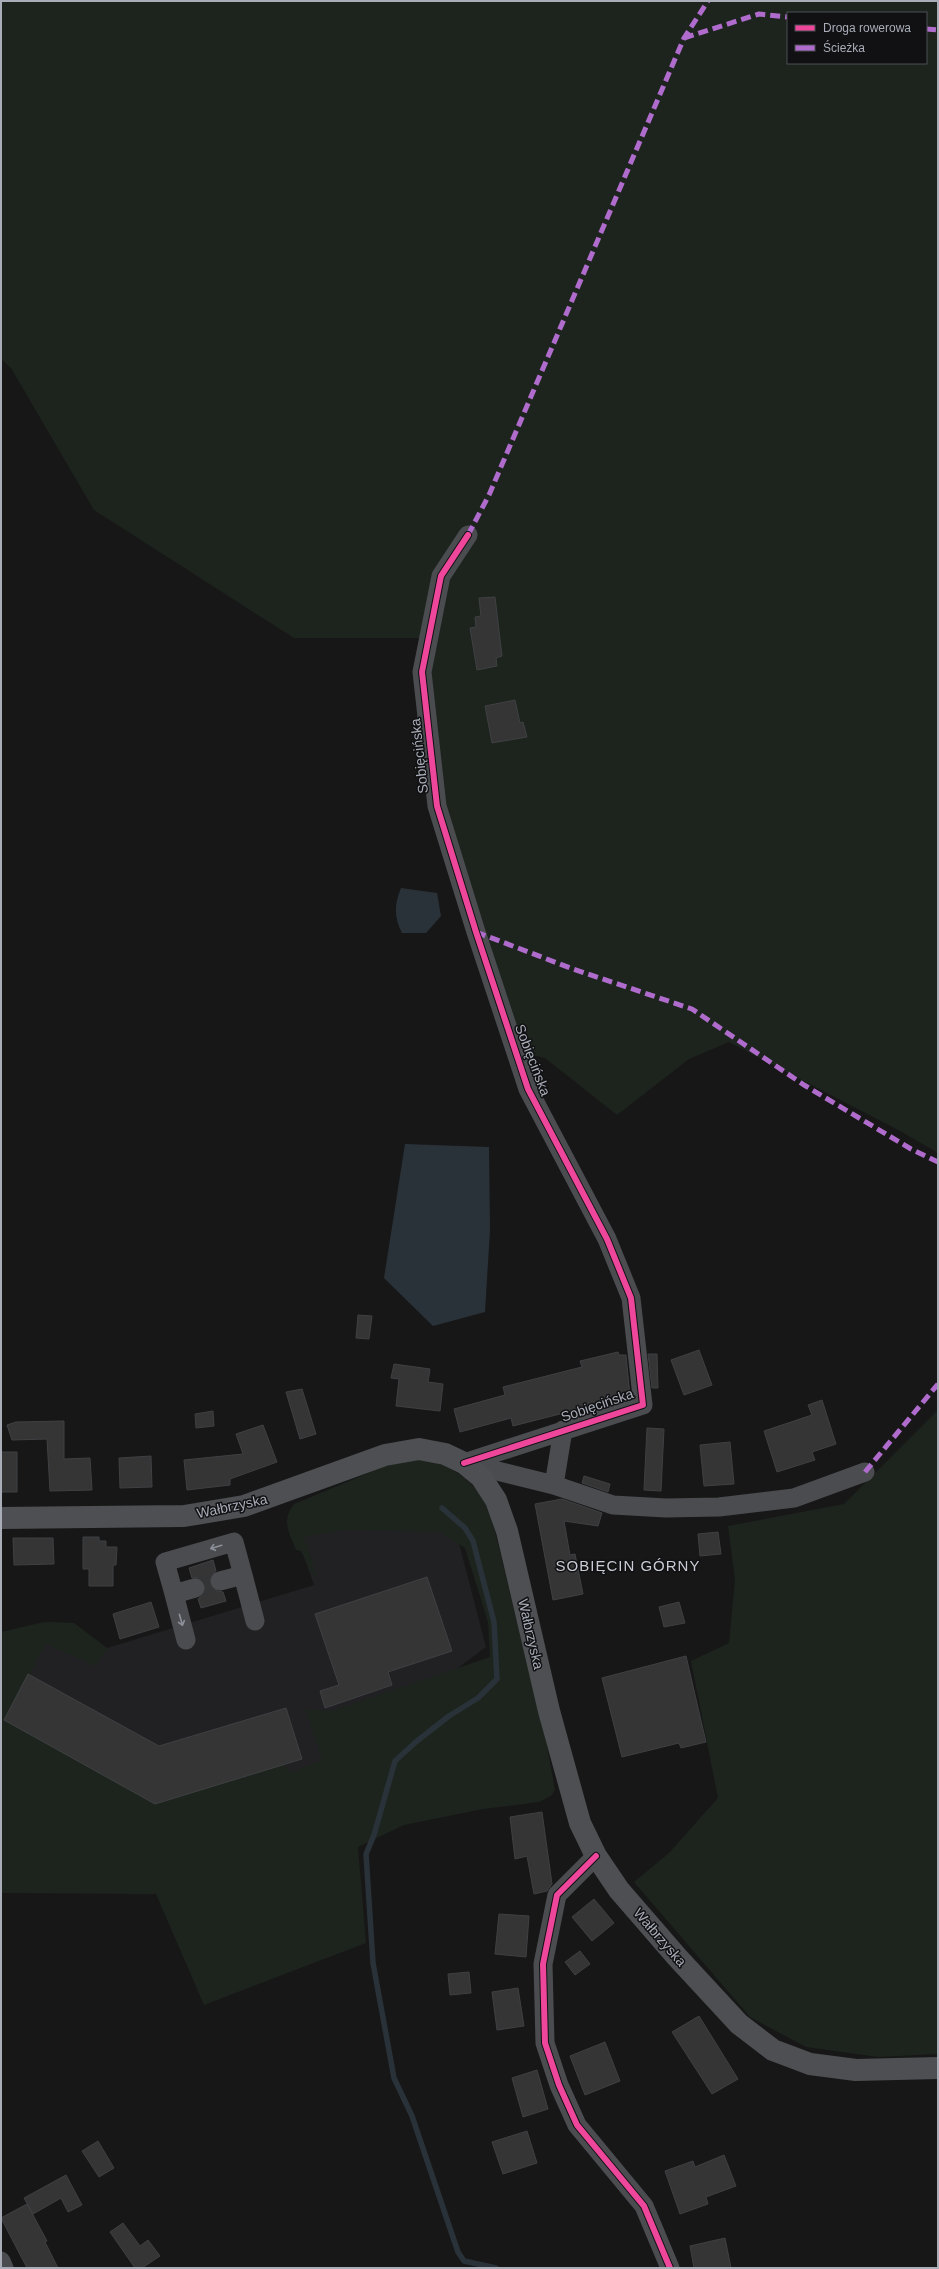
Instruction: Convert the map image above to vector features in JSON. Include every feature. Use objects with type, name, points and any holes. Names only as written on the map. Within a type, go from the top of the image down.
[{"type":"main road","name":"Wałbrzyska","points":[[1,1518],[184,1516],[244,1506],[385,1455],[419,1449],[445,1454],[464,1463],[481,1477],[492,1494],[507,1531],[569,1790],[580,1823],[596,1856],[619,1890],[677,1957],[739,2024],[773,2050],[810,2064],[856,2070],[938,2068]]},
{"type":"street","name":"Sobięcińska","points":[[464,1463],[563,1430],[643,1406],[631,1298],[607,1239],[528,1089],[436,806],[422,672],[441,576],[468,535]]},
{"type":"street","points":[[554,1485],[563,1430]]},
{"type":"street","points":[[464,1463],[554,1485],[613,1505],[666,1508],[719,1507],[794,1498],[865,1472]]},
{"type":"street","points":[[186,1640],[165,1562],[234,1542],[255,1621]]},
{"type":"street","points":[[220,1581],[243,1575]]},
{"type":"street","points":[[174,1594],[195,1588]]},
{"type":"street","points":[[596,1856],[557,1895],[543,1964],[545,2043],[558,2085],[577,2125],[644,2206],[670,2268]]},
{"type":"street","points":[[1,2261],[4,2268]]},
{"type":"shaded area","points":[[1,1],[938,1],[938,1153],[900,1131],[729,1042],[689,1059],[617,1115],[545,1058],[511,1050],[449,831],[426,638],[294,638],[94,510],[11,368],[1,359]]},
{"type":"shaded area","points":[[401,888],[437,893],[441,916],[426,933],[402,933],[396,916],[396,905]]},
{"type":"shaded area","points":[[405,1144],[489,1147],[490,1230],[485,1312],[433,1326],[384,1278]]},
{"type":"shaded area","points":[[938,1410],[938,2054],[878,2057],[806,2047],[750,2017],[634,1882],[669,1853],[718,1798],[691,1661],[729,1643],[735,1580],[728,1526],[844,1504]]},
{"type":"shaded area","points":[[416,1458],[451,1469],[461,1476],[478,1492],[491,1515],[547,1746],[555,1790],[551,1796],[539,1802],[483,1809],[404,1825],[358,1847],[366,1943],[204,2005],[156,1894],[1,1893],[1,1632],[44,1622],[74,1623],[107,1648],[95,1666],[46,1644],[4,1720],[154,1803],[284,1764],[290,1773],[322,1760],[305,1709],[332,1711],[490,1657],[488,1622],[465,1548],[440,1532],[345,1530],[304,1537],[318,1580],[310,1570],[301,1551],[296,1550],[291,1538],[287,1521],[290,1510],[294,1504],[383,1467]]},
{"type":"shaded area","points":[[371,1524],[455,1528],[486,1647],[330,1764],[155,1814],[1,1730],[1,1699],[44,1622],[74,1623],[107,1648],[314,1585],[297,1537]]},
{"type":"building","points":[[495,597],[502,656],[496,658],[497,666],[477,670],[470,628],[476,627],[475,617],[481,616],[479,598]]},
{"type":"building","points":[[515,700],[520,723],[523,722],[527,737],[492,743],[485,706]]},
{"type":"building","points":[[358,1315],[372,1316],[369,1339],[356,1338]]},
{"type":"building","points":[[699,1350],[712,1385],[684,1395],[671,1360]]},
{"type":"building","points":[[618,1352],[619,1355],[626,1355],[630,1396],[513,1426],[511,1418],[460,1432],[454,1409],[505,1395],[503,1387],[582,1367],[580,1361]]},
{"type":"building","points":[[648,1354],[657,1354],[658,1388],[652,1388]]},
{"type":"building","points":[[394,1364],[430,1369],[428,1382],[443,1384],[440,1411],[396,1406],[399,1379],[391,1378]]},
{"type":"building","points":[[302,1389],[316,1434],[300,1439],[286,1392]]},
{"type":"building","points":[[822,1400],[836,1444],[812,1452],[815,1460],[777,1472],[764,1431],[812,1415],[808,1405]]},
{"type":"building","points":[[213,1411],[214,1426],[196,1428],[195,1414]]},
{"type":"building","points":[[64,1421],[64,1459],[90,1458],[92,1490],[50,1491],[47,1439],[12,1440],[7,1425],[16,1422]]},
{"type":"building","points":[[263,1425],[277,1462],[230,1479],[230,1485],[187,1490],[184,1460],[243,1454],[236,1434]]},
{"type":"building","points":[[647,1428],[664,1429],[661,1491],[644,1490]]},
{"type":"building","points":[[730,1442],[734,1484],[704,1486],[700,1445]]},
{"type":"building","points":[[1,1452],[17,1452],[17,1492],[1,1492]]},
{"type":"building","points":[[151,1456],[152,1487],[120,1488],[119,1458]]},
{"type":"building","points":[[584,1476],[610,1484],[608,1492],[582,1483]]},
{"type":"building","points":[[562,1499],[602,1513],[598,1526],[564,1521],[570,1555],[575,1554],[583,1594],[553,1600],[535,1504]]},
{"type":"building","points":[[718,1532],[721,1554],[700,1556],[698,1534]]},
{"type":"building","points":[[83,1537],[99,1537],[99,1541],[106,1541],[106,1547],[117,1547],[116,1565],[113,1565],[113,1586],[89,1586],[89,1569],[83,1569]]},
{"type":"building","points":[[13,1538],[53,1538],[54,1564],[14,1565]]},
{"type":"building","points":[[213,1560],[216,1571],[210,1578],[210,1584],[217,1591],[223,1592],[226,1601],[201,1608],[198,1599],[203,1595],[207,1585],[198,1577],[192,1578],[189,1568]]},
{"type":"building","points":[[427,1577],[452,1651],[388,1672],[392,1685],[325,1708],[320,1691],[339,1685],[315,1614]]},
{"type":"building","points":[[151,1602],[159,1627],[120,1639],[113,1614]]},
{"type":"building","points":[[679,1602],[685,1623],[664,1627],[659,1607]]},
{"type":"building","points":[[686,1656],[706,1742],[681,1748],[679,1743],[622,1757],[602,1678]]},
{"type":"building","points":[[28,1674],[159,1746],[286,1708],[302,1759],[155,1804],[4,1720]]},
{"type":"building","points":[[542,1812],[552,1884],[547,1891],[534,1894],[527,1856],[515,1859],[510,1817]]},
{"type":"building","points":[[594,1899],[614,1923],[592,1941],[572,1917]]},
{"type":"building","points":[[499,1914],[529,1916],[526,1957],[495,1954]]},
{"type":"building","points":[[580,1951],[590,1964],[575,1975],[565,1962]]},
{"type":"building","points":[[469,1972],[471,1993],[450,1995],[448,1974]]},
{"type":"building","points":[[518,1988],[524,2026],[497,2030],[492,1992]]},
{"type":"building","points":[[699,2016],[738,2079],[712,2094],[672,2032]]},
{"type":"building","points":[[605,2042],[620,2081],[585,2095],[570,2056]]},
{"type":"building","points":[[537,2070],[548,2109],[523,2117],[512,2078]]},
{"type":"building","points":[[527,2131],[537,2163],[503,2174],[492,2142]]},
{"type":"building","points":[[98,2141],[114,2168],[99,2177],[82,2151]]},
{"type":"building","points":[[724,2155],[736,2186],[706,2197],[708,2204],[680,2214],[665,2171],[693,2161],[695,2167]]},
{"type":"building","points":[[66,2175],[82,2205],[68,2212],[61,2198],[33,2214],[24,2198]]},
{"type":"building","points":[[27,2204],[47,2241],[45,2242],[58,2268],[27,2268],[1,2218]]},
{"type":"building","points":[[123,2223],[140,2246],[148,2240],[160,2256],[142,2268],[135,2268],[110,2232]]},
{"type":"building","points":[[725,2238],[731,2268],[694,2268],[690,2246]]},
{"type":"waterway","points":[[442,1508],[465,1528],[473,1541],[494,1622],[497,1679],[478,1698],[449,1716],[417,1741],[395,1761],[374,1835],[366,1854],[373,1963],[394,2078],[412,2116],[458,2252],[464,2261],[496,2268]]},
{"type":"tunnel","points":[[195,1588],[220,1581]]},
{"type":"marked path","points":[[468,535],[489,495],[684,38],[708,1]]},
{"type":"marked path","points":[[684,38],[759,14],[787,17]]},
{"type":"marked path","points":[[927,29],[938,30]]},
{"type":"marked path","points":[[476,932],[573,969],[692,1009],[804,1085],[911,1149],[938,1162]]},
{"type":"marked path","points":[[865,1472],[938,1384]]},
{"type":"cycle path","points":[[464,1463],[643,1405],[631,1298],[607,1239],[528,1089],[476,932],[437,806],[422,672],[441,576],[468,535]]},
{"type":"cycle path","points":[[596,1856],[557,1895],[543,1964],[545,2043],[559,2085],[577,2125],[644,2206],[670,2268]]},
{"type":"district","name":"SOBIĘCIN GÓRNY","points":[[628,1566]]}]
